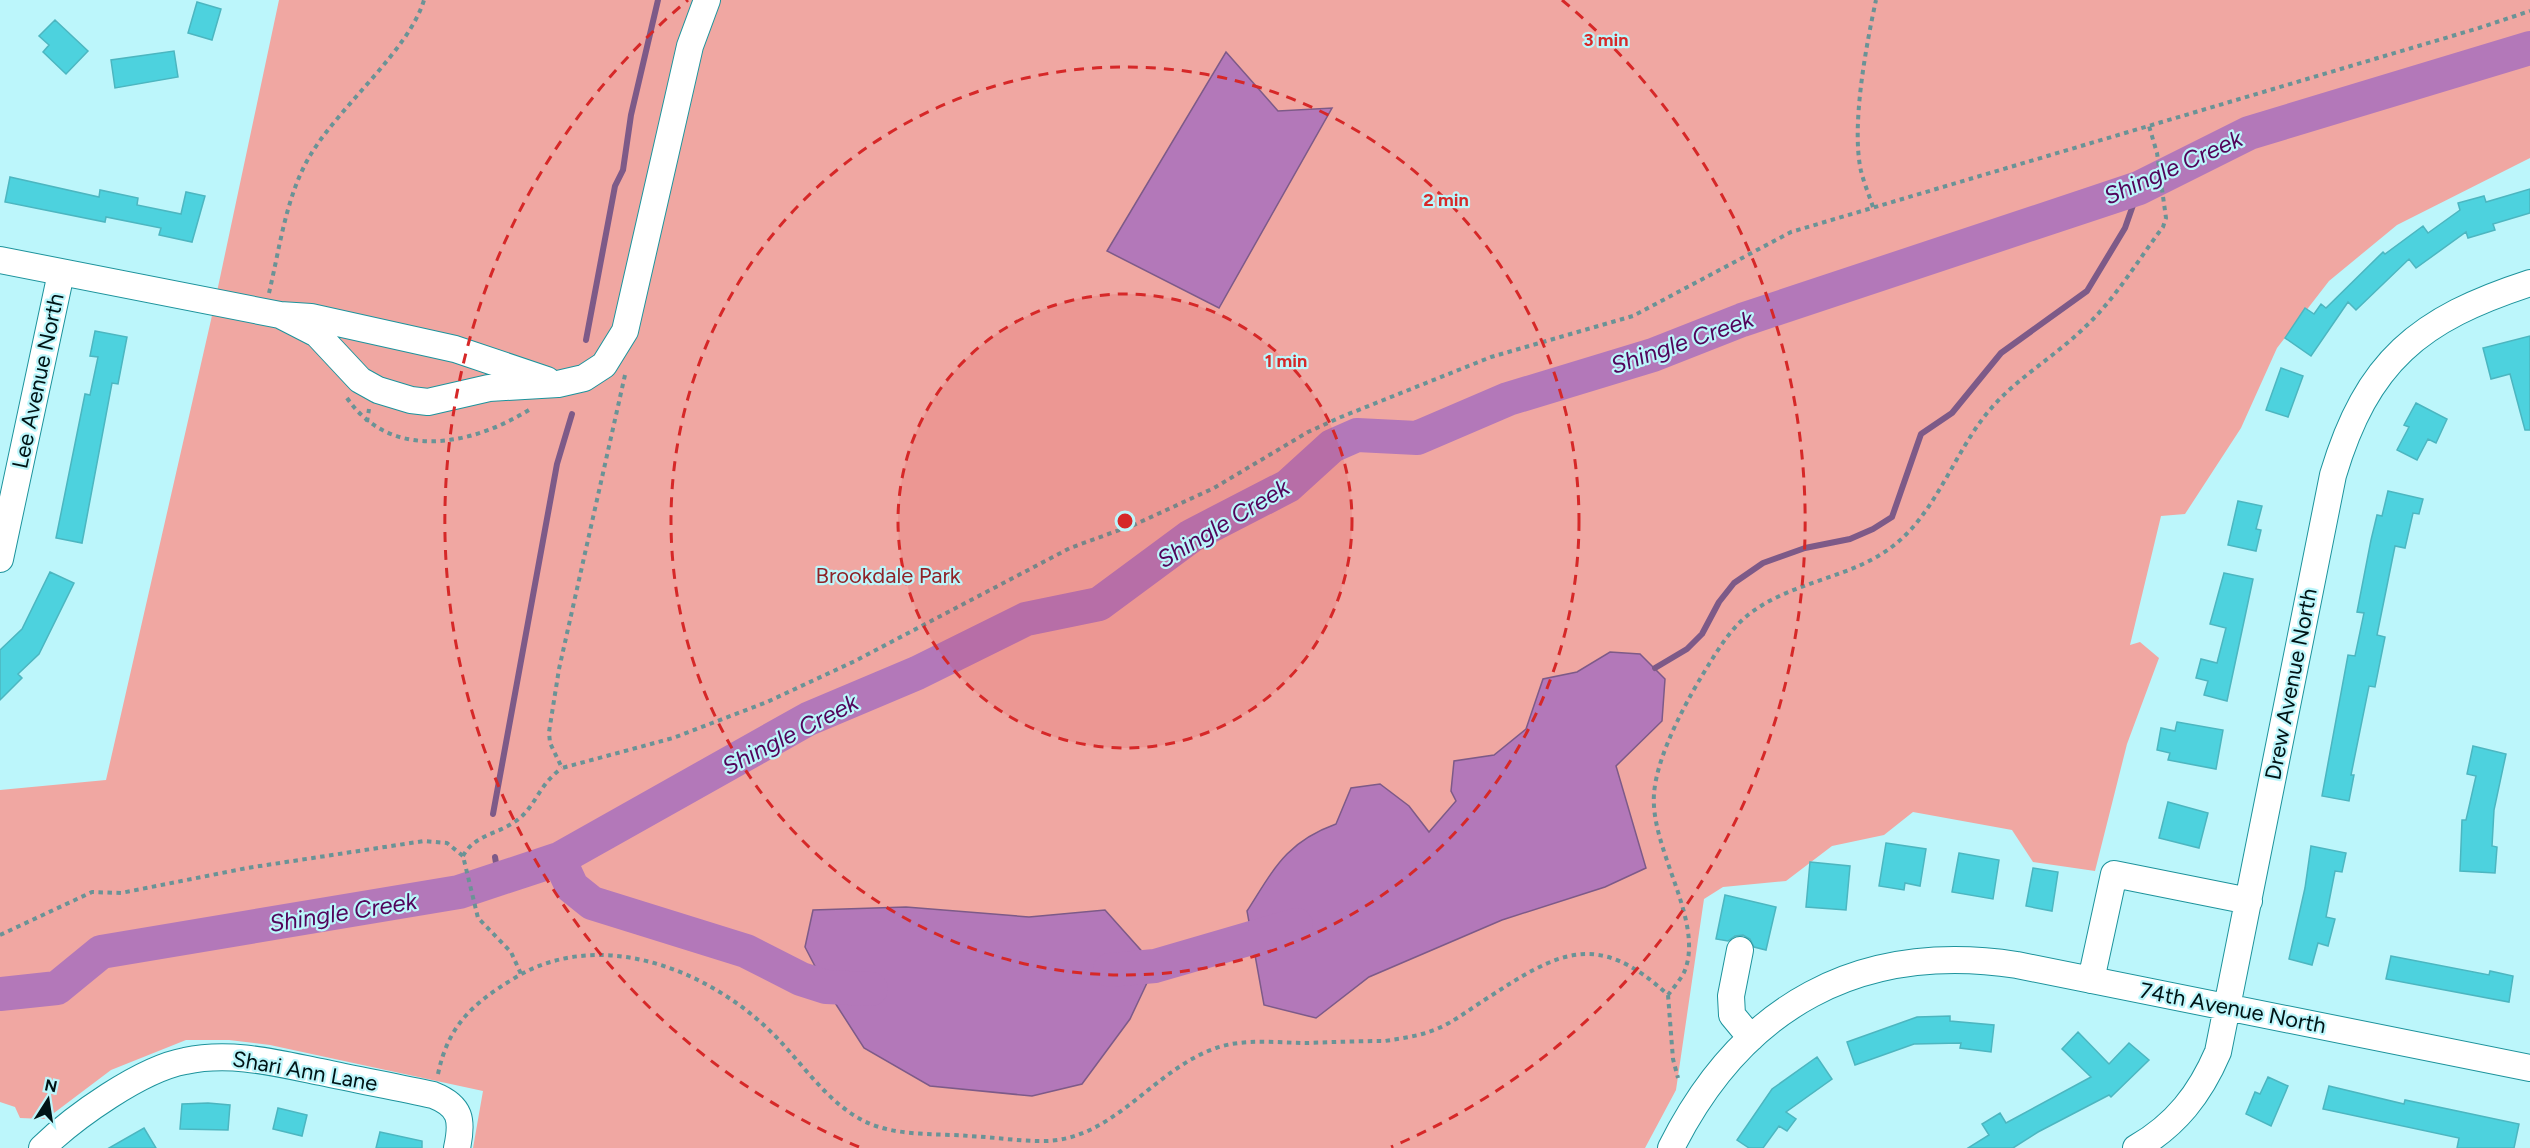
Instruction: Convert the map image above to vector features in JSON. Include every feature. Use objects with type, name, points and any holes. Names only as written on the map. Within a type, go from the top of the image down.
[{"type":"street","points":[[274,308],[317,334],[360,380],[378,390],[411,400],[428,402],[509,386],[558,384],[584,378],[594,373],[615,350],[625,331],[690,46],[707,0]]},
{"type":"street","points":[[0,260],[61,273],[274,308],[470,353],[558,384]]},
{"type":"street","name":"Lee Avenue North","points":[[0,559],[61,273]]},
{"type":"street","name":"Drew Avenue North","points":[[2136,1148],[2171,1124],[2193,1100],[2218,1052],[2329,496],[2345,434],[2363,397],[2388,364],[2418,335],[2452,313],[2491,296],[2530,283]]},
{"type":"street","points":[[345,362],[346,343],[361,328]]},
{"type":"street","points":[[470,353],[479,364],[481,373],[479,384],[473,392]]},
{"type":"street","points":[[2091,980],[2114,874],[2249,901]]},
{"type":"street","points":[[1740,950],[1731,996],[1732,1015],[1750,1038]]},
{"type":"street","name":"74th Avenue North","points":[[1671,1148],[1709,1083],[1750,1038],[1798,1002],[1841,980],[1889,965],[1934,958],[1981,959],[2530,1068]]},
{"type":"street","name":"Shari Ann Lane","points":[[42,1148],[118,1090],[149,1072],[184,1061],[220,1056],[256,1059],[441,1098]]},
{"type":"street","points":[[441,1098],[459,1113],[460,1133],[457,1148]]},
{"type":"path","points":[[274,308],[297,180],[321,139],[411,28],[424,0]]},
{"type":"path","points":[[1873,207],[1861,170],[1859,125],[1869,34],[1876,0]]},
{"type":"path","points":[[463,856],[469,844],[516,821],[527,811],[547,778],[562,768],[674,738],[758,706],[855,661],[1070,548],[1136,524],[1214,488],[1308,432],[1366,405],[1491,357],[1633,316],[1781,237],[1873,207],[2530,11]]},
{"type":"path","points":[[1678,1078],[1672,1059],[1668,994],[1685,971],[1688,944],[1684,918],[1657,827],[1654,794],[1660,769],[1673,734],[1712,659],[1737,625],[1754,610],[1781,596],[1866,562],[1894,546],[1920,518],[1958,454],[1989,411],[2013,385],[2097,316],[2163,227],[2166,207],[2157,153],[2149,126]]},
{"type":"path","points":[[562,768],[550,743],[549,732],[559,669],[627,370]]},
{"type":"path","points":[[0,935],[92,892],[121,893],[247,868],[424,841],[447,843],[463,856],[474,906],[483,926],[512,952],[521,974]]},
{"type":"path","points":[[441,1098],[444,1048],[459,1024],[481,1000],[521,974],[551,963],[611,954],[651,961],[706,986],[744,1008],[779,1040],[828,1093],[861,1120],[899,1131],[1040,1141],[1074,1138],[1098,1127],[1166,1076],[1216,1048],[1242,1043],[1385,1041],[1418,1035],[1453,1021],[1535,969],[1580,953],[1605,955],[1620,960],[1636,968],[1668,994]]},
{"type":"green space","name":"Brookdale Park","points":[[279,0],[2530,0],[2530,158],[2397,225],[2329,281],[2277,348],[2241,428],[2185,514],[2161,516],[2130,645],[2140,642],[2159,658],[2127,744],[2095,871],[2033,862],[2012,830],[1913,812],[1884,835],[1832,846],[1786,881],[1723,887],[1704,899],[1676,1090],[1645,1148],[473,1148],[483,1091],[270,1045],[229,1040],[186,1040],[111,1070],[44,1119],[20,1118],[15,1107],[0,1102],[0,790],[106,780],[211,320]]},
{"type":"shaded area","points":[[1226,52],[1278,111],[1332,108],[1219,308],[1107,251]]},
{"type":"shaded area","points":[[1610,652],[1640,654],[1665,679],[1662,721],[1616,766],[1646,868],[1605,887],[1502,920],[1369,977],[1316,1018],[1264,1005],[1247,911],[1274,870],[1293,848],[1319,831],[1336,824],[1351,788],[1380,784],[1409,806],[1429,832],[1456,801],[1451,791],[1454,761],[1494,755],[1526,729],[1543,679],[1577,672]]},
{"type":"shaded area","points":[[906,907],[1029,917],[1105,910],[1155,966],[1130,1019],[1082,1084],[1032,1096],[930,1086],[864,1048],[830,995],[805,947],[813,910]]},
{"type":"building","points":[[197,2],[221,9],[212,40],[188,33]]},
{"type":"building","points":[[55,20],[88,51],[66,74],[43,52],[49,45],[39,36]]},
{"type":"building","points":[[174,51],[178,77],[115,88],[111,60]]},
{"type":"building","points":[[10,177],[99,197],[100,190],[138,198],[137,205],[181,214],[186,192],[205,196],[192,242],[159,235],[161,228],[106,217],[105,222],[5,202]]},
{"type":"building","points":[[2530,189],[2530,213],[2493,224],[2495,230],[2468,238],[2466,232],[2416,268],[2409,259],[2356,310],[2348,302],[2311,356],[2285,338],[2305,308],[2314,314],[2321,304],[2326,308],[2383,252],[2385,254],[2423,226],[2428,233],[2460,210],[2458,203],[2484,196],[2486,202]]},
{"type":"building","points":[[95,331],[127,337],[118,384],[112,383],[82,543],[56,538],[85,394],[90,395],[98,357],[90,356]]},
{"type":"building","points":[[2530,336],[2530,430],[2525,430],[2510,374],[2491,379],[2483,348]]},
{"type":"building","points":[[2281,368],[2303,376],[2288,417],[2266,410]]},
{"type":"building","points":[[2416,403],[2447,419],[2436,443],[2428,439],[2417,460],[2397,450],[2409,427],[2404,425]]},
{"type":"building","points":[[2388,491],[2423,499],[2419,514],[2413,513],[2405,548],[2395,546],[2377,635],[2385,637],[2375,687],[2369,686],[2351,775],[2354,775],[2349,801],[2322,796],[2348,655],[2355,656],[2364,613],[2357,612],[2371,540],[2377,515],[2382,516]]},
{"type":"building","points":[[2238,501],[2262,506],[2256,529],[2261,530],[2256,551],[2228,545]]},
{"type":"building","points":[[50,572],[74,583],[39,654],[18,674],[22,678],[0,700],[0,650],[22,629]]},
{"type":"building","points":[[2224,573],[2253,579],[2227,701],[2204,695],[2208,681],[2196,678],[2201,659],[2217,663],[2226,628],[2210,624]]},
{"type":"building","points":[[2177,722],[2223,730],[2216,769],[2168,760],[2170,753],[2157,750],[2161,728],[2175,731]]},
{"type":"building","points":[[2473,746],[2506,754],[2494,810],[2492,846],[2497,847],[2495,873],[2460,871],[2462,820],[2466,820],[2476,776],[2467,774]]},
{"type":"building","points":[[2168,802],[2208,813],[2199,848],[2159,838]]},
{"type":"building","points":[[1886,843],[1926,849],[1920,886],[1905,883],[1904,890],[1879,886]]},
{"type":"building","points":[[2311,846],[2346,853],[2342,872],[2335,871],[2326,917],[2335,919],[2328,946],[2318,943],[2312,965],[2289,959],[2305,888]]},
{"type":"building","points":[[1959,853],[1999,860],[1993,899],[1952,892]]},
{"type":"building","points":[[1810,862],[1850,866],[1846,910],[1806,907]]},
{"type":"building","points":[[2033,868],[2058,872],[2052,911],[2026,906]]},
{"type":"building","points":[[1725,895],[1776,907],[1766,950],[1754,947],[1750,939],[1743,935],[1735,936],[1728,941],[1716,939]]},
{"type":"building","points":[[2391,956],[2489,975],[2490,971],[2513,976],[2509,1002],[2386,979]]},
{"type":"building","points":[[1950,1016],[1950,1021],[1994,1025],[1991,1052],[1960,1048],[1961,1043],[1914,1044],[1855,1065],[1847,1042],[1917,1017]]},
{"type":"building","points":[[2078,1032],[2109,1064],[2129,1043],[2149,1060],[2111,1097],[2109,1095],[2038,1132],[2013,1148],[1968,1148],[1989,1135],[1982,1124],[2000,1113],[2006,1123],[2091,1077],[2062,1049]]},
{"type":"building","points":[[1817,1057],[1832,1079],[1786,1112],[1796,1119],[1787,1131],[1779,1126],[1763,1148],[1749,1148],[1737,1140],[1772,1089]]},
{"type":"building","points":[[2268,1077],[2288,1086],[2271,1126],[2246,1114],[2255,1092],[2260,1094]]},
{"type":"building","points":[[2329,1086],[2404,1104],[2405,1100],[2519,1124],[2514,1148],[2457,1148],[2459,1138],[2323,1109]]},
{"type":"building","points":[[182,1104],[230,1105],[228,1130],[180,1129]]},
{"type":"building","points":[[278,1108],[307,1115],[302,1136],[273,1129]]},
{"type":"building","points":[[144,1128],[156,1148],[109,1148]]},
{"type":"building","points":[[380,1132],[422,1141],[422,1148],[376,1148]]},
{"type":"waterway","points":[[586,340],[615,186],[623,170],[631,115],[658,0]]},
{"type":"waterway","name":"Shingle Creek","points":[[0,994],[57,988],[101,952],[459,892],[559,859],[808,719],[917,673],[1026,619],[1099,604],[1191,536],[1288,486],[1332,446],[1357,435],[1417,438],[1508,399],[1653,355],[1742,320],[2139,188],[2249,133],[2530,48]]},
{"type":"waterway","points":[[1655,668],[1687,649],[1702,634],[1719,602],[1734,583],[1763,563],[1805,548],[1850,539],[1873,529],[1892,517],[1921,434],[1952,413],[2001,353],[2087,291],[2125,228],[2139,188]]},
{"type":"waterway","points":[[493,814],[557,464],[572,414]]},
{"type":"waterway","points":[[495,857],[499,881]]},
{"type":"waterway","points":[[559,859],[572,887],[592,903],[746,951],[801,979],[826,987],[871,989]]},
{"type":"waterway","points":[[1110,970],[1155,966],[1296,925]]}]
